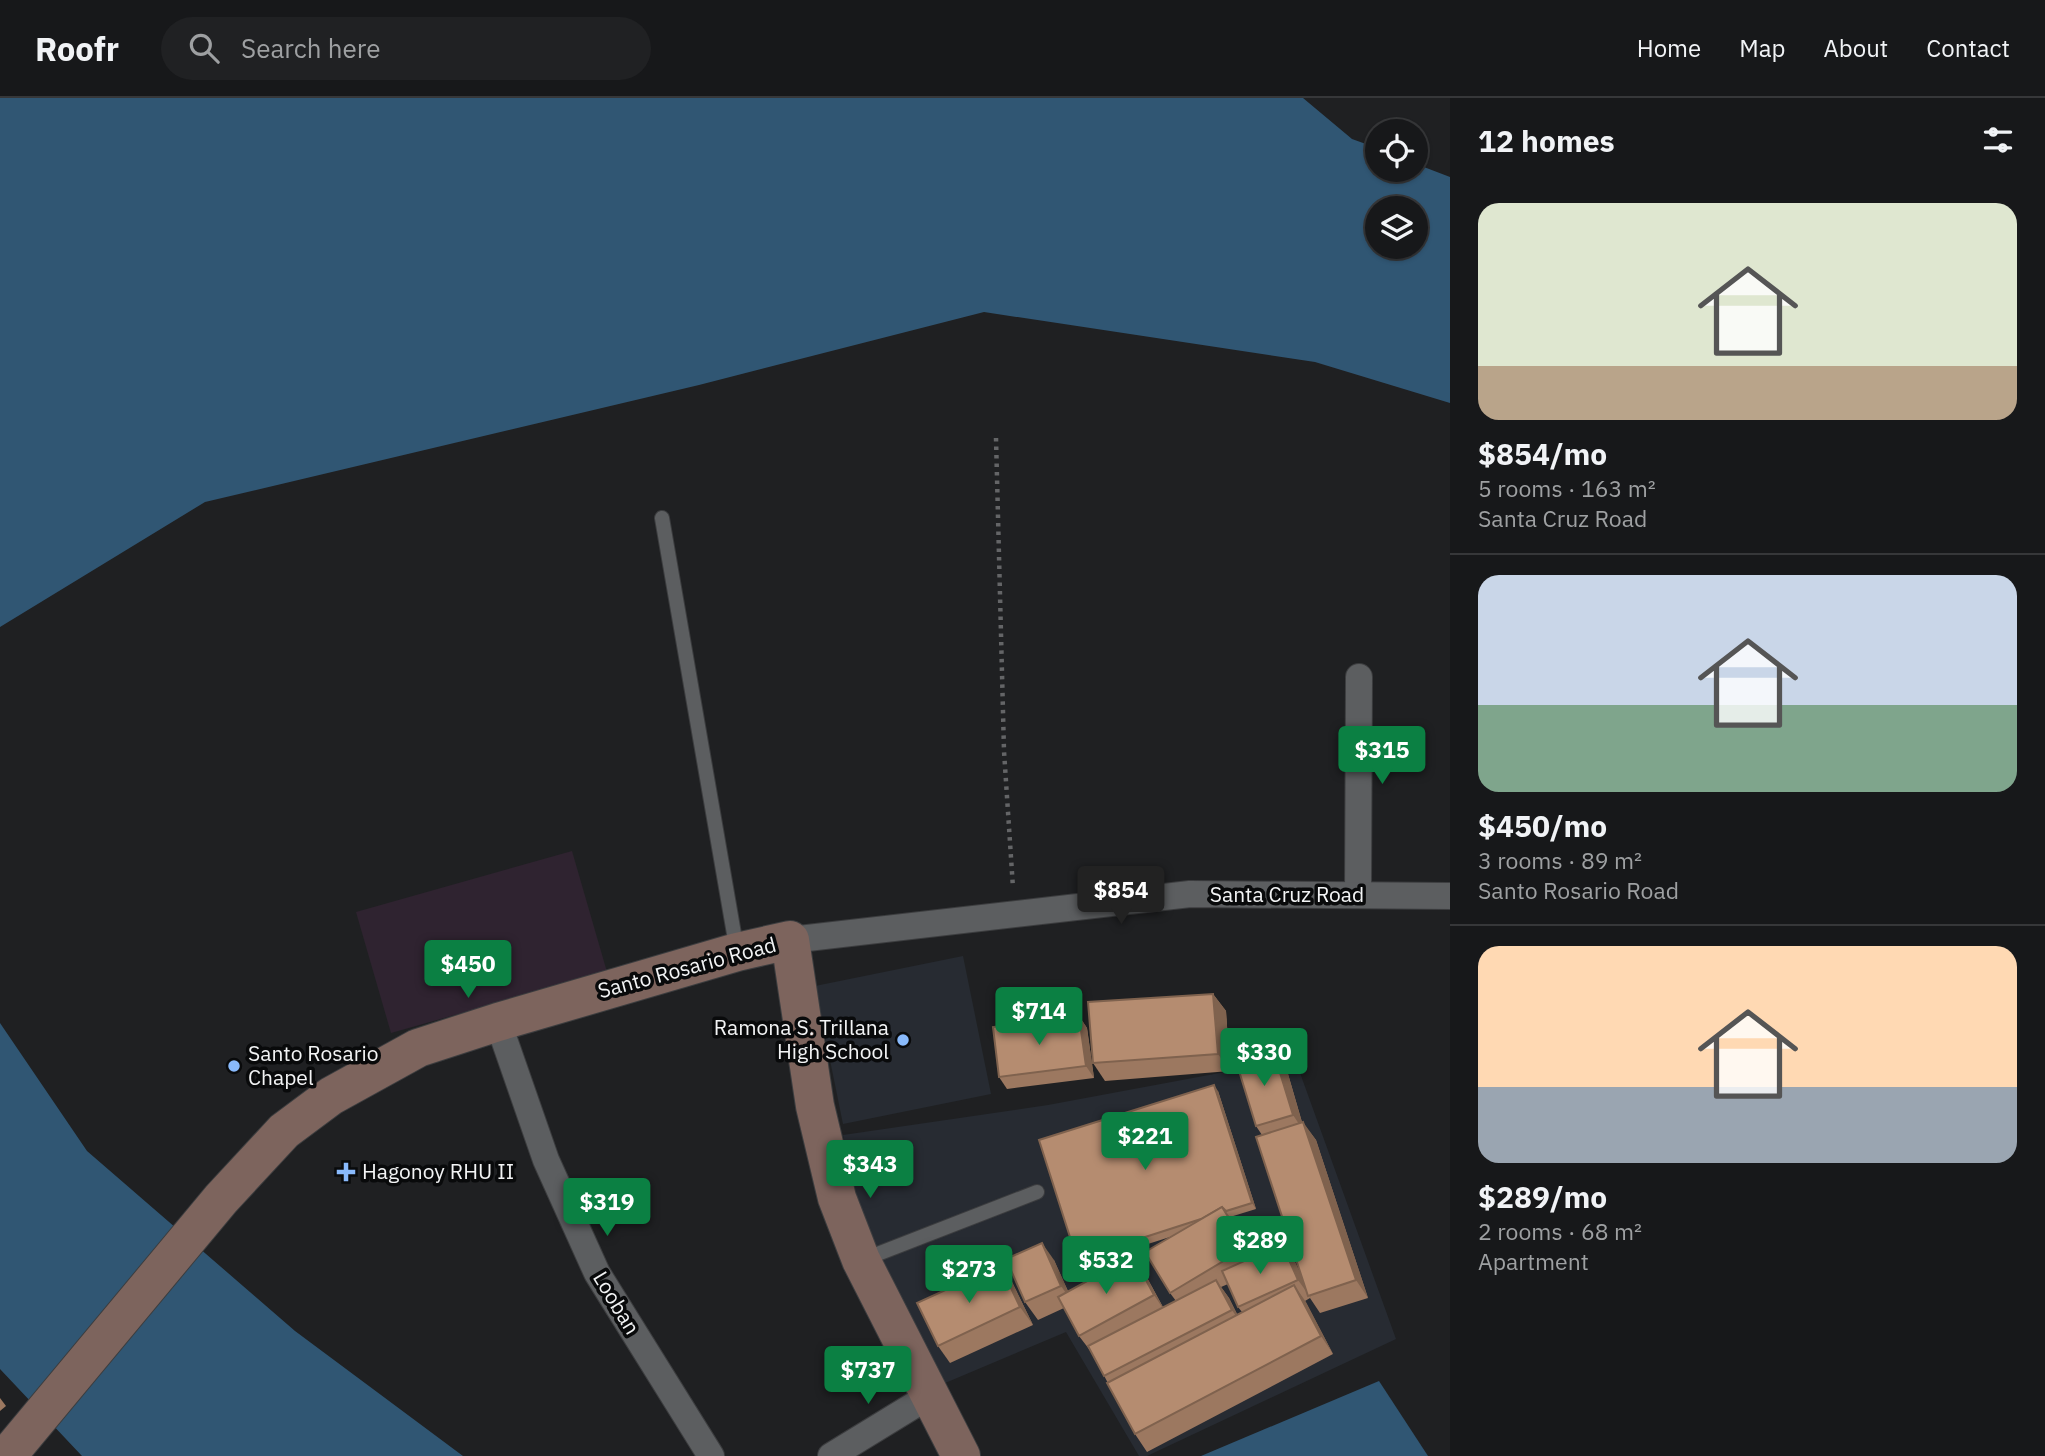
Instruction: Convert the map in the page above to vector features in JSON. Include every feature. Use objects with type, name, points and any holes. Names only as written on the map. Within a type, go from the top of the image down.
[{"type":"street","points":[[1358,895],[1359,677]]},
{"type":"street","name":"Santa Cruz Road","points":[[790,940],[1190,894],[1450,896]]},
{"type":"street","name":"Santo Rosario Road","points":[[8,1456],[221,1199],[284,1131],[331,1096],[418,1048],[737,952],[790,940],[815,1106],[837,1198],[861,1260],[961,1456]]},
{"type":"street","name":"Looban","points":[[498,1022],[546,1160],[597,1273],[710,1456]]},
{"type":"street","points":[[831,1456],[929,1396]]},
{"type":"lane","points":[[662,518],[737,952]]},
{"type":"lane","points":[[861,1260],[1037,1192]]},
{"type":"path","points":[[996,438],[1004,751],[1015,913]]},
{"type":"shaded area","points":[[572,851],[607,972],[391,1033],[356,912]]},
{"type":"shaded area","name":"Ramona S. Trillana High School","points":[[963,956],[991,1094],[843,1124],[815,986]]},
{"type":"shaded area","points":[[1295,1059],[1396,1339],[1147,1456],[1139,1456],[1066,1332],[938,1386],[863,1226],[843,1135],[1048,1105]]},
{"type":"water","points":[[0,98],[1303,98],[1352,139],[1365,144],[1365,182],[1428,182],[1428,169],[1450,177],[1450,403],[1315,362],[984,312],[699,385],[205,502],[0,627]]},
{"type":"water","points":[[0,1023],[87,1151],[295,1331],[463,1456],[82,1456],[0,1369]]},
{"type":"water","points":[[1379,1381],[1428,1456],[1201,1456]]},
{"type":"building","points":[[1213,994],[1218,1054],[1093,1063],[1088,1002]]},
{"type":"building","points":[[1079,1016],[1086,1066],[999,1077],[993,1027]]},
{"type":"building","points":[[1273,1050],[1293,1115],[1256,1126],[1236,1061]]},
{"type":"building","points":[[1214,1085],[1252,1203],[1226,1211],[1222,1207],[1201,1219],[1077,1259],[1039,1140]]},
{"type":"building","points":[[1303,1122],[1356,1280],[1308,1296],[1256,1137]]},
{"type":"building","points":[[1222,1207],[1247,1247],[1170,1293],[1145,1252]]},
{"type":"building","points":[[1042,1243],[1061,1286],[1025,1302],[1006,1259]]},
{"type":"building","points":[[1282,1244],[1298,1280],[1238,1307],[1222,1271]]},
{"type":"building","points":[[1133,1256],[1154,1295],[1079,1336],[1058,1297]]},
{"type":"building","points":[[1000,1265],[1020,1307],[938,1346],[917,1303]]},
{"type":"building","points":[[1216,1280],[1232,1310],[1104,1376],[1088,1346]]},
{"type":"building","points":[[1294,1285],[1321,1336],[1135,1434],[1107,1383]]},
{"type":"place","name":"Ramona S. Trillana High School","points":[[903,1040]]},
{"type":"place","name":"Santo Rosario Chapel","points":[[234,1066]]},
{"type":"place","name":"Hagonoy RHU II","points":[[346,1172]]}]
